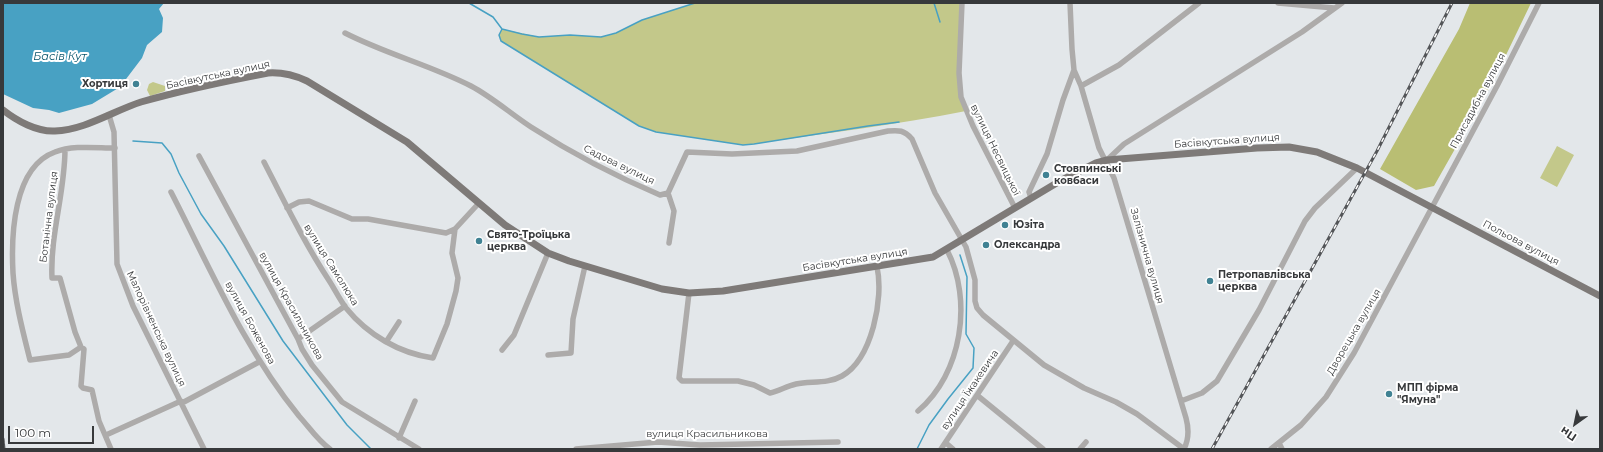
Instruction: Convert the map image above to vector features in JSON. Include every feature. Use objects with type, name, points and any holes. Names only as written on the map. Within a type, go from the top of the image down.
[{"type":"main road","name":"Басівкутська вулиця","points":[[3,110],[22,123],[47,131],[69,130],[140,103],[250,77],[280,72],[293,75],[320,89],[407,142],[510,229],[548,252],[585,266],[644,285],[689,293],[723,291],[933,257],[947,250],[1031,198],[1096,163],[1107,160],[1257,148],[1289,147],[1317,152],[1357,168],[1432,208]]},
{"type":"main road","name":"Польова вулиця","points":[[1432,208],[1600,296]]},
{"type":"street","name":"вулиця Несвицької","points":[[962,3],[959,74],[961,97],[973,126],[1015,208]]},
{"type":"street","name":"Залізнична вулиця","points":[[1070,3],[1074,70],[1081,86],[1100,148],[1107,160],[1114,178],[1189,426],[1188,442],[1184,449]]},
{"type":"street","points":[[1081,86],[1119,65],[1199,3]]},
{"type":"street","points":[[1278,3],[1334,8]]},
{"type":"street","name":"Басівкутська вулиця","points":[[1107,160],[1124,144],[1302,32],[1342,3]]},
{"type":"street","name":"Присадибна вулиця","points":[[1432,208],[1539,3]]},
{"type":"street","name":"Садова вулиця","points":[[345,33],[376,48],[460,81],[481,92],[532,128],[608,172],[660,195],[668,193]]},
{"type":"street","name":"Залізнична вулиця","points":[[1031,198],[1029,192],[1047,154],[1063,100],[1074,70]]},
{"type":"street","name":"Малорівненська вулиця","points":[[109,115],[114,132],[115,148],[117,264],[133,306],[204,449]]},
{"type":"street","points":[[668,243],[674,211],[668,193],[687,152],[745,154],[797,150],[888,131],[900,130],[907,133],[912,139],[935,193],[963,240],[974,274],[974,301],[977,308],[1013,342],[1044,365],[1084,388],[1116,402],[1137,414],[1184,449]]},
{"type":"street","name":"Ботанічна вулиця","points":[[81,347],[69,355],[30,360],[13,274],[14,225],[16,210],[24,184],[29,174],[40,161],[51,154],[65,149],[115,148]]},
{"type":"street","name":"Ботанічна вулиця","points":[[65,149],[61,191],[51,259],[52,278],[60,278],[75,332],[81,347],[84,349],[81,386],[92,390],[97,415],[111,449]]},
{"type":"street","name":"вулиця Красильникова","points":[[200,156],[302,349],[312,365],[342,402],[419,449]]},
{"type":"street","name":"вулиця Самолюка","points":[[264,162],[287,208],[319,265],[345,306],[365,327],[386,342],[402,350],[433,358],[447,324],[456,291],[458,278],[452,253],[455,229]]},
{"type":"street","points":[[1181,401],[1202,393],[1217,381],[1259,310],[1305,221],[1315,208],[1357,168]]},
{"type":"street","name":"вулиця Боженова","points":[[171,192],[259,362],[284,398],[326,448]]},
{"type":"street","points":[[287,208],[305,200],[322,204],[340,215],[352,219],[368,219],[446,233],[455,229],[479,203]]},
{"type":"street","name":"Дворецька вулиця","points":[[1271,449],[1301,425],[1326,397],[1354,353],[1432,208]]},
{"type":"street","points":[[918,411],[945,376],[958,344],[960,300],[959,281],[947,250]]},
{"type":"street","points":[[502,350],[514,335],[548,252]]},
{"type":"street","points":[[548,355],[571,353],[572,319],[585,266]]},
{"type":"street","points":[[689,293],[679,378],[682,381],[738,381],[754,385],[770,393],[798,384],[835,379],[842,376],[854,366],[868,344],[872,334],[878,296],[877,267]]},
{"type":"street","points":[[298,340],[345,306]]},
{"type":"street","points":[[386,342],[399,322]]},
{"type":"street","name":"вулиця Їжакевича","points":[[941,449],[1013,342]]},
{"type":"street","points":[[106,436],[182,402],[259,362]]},
{"type":"street","points":[[978,396],[1043,449]]},
{"type":"street","points":[[399,438],[415,401]]},
{"type":"street","name":"вулиця Красильникова","points":[[576,449],[658,442],[681,445],[735,447],[838,442]]},
{"type":"street","points":[[1080,449],[1086,442]]},
{"type":"street","points":[[946,443],[953,449]]},
{"type":"street","points":[[1279,443],[1282,449]]},
{"type":"green space","points":[[695,3],[962,3],[959,84],[966,111],[887,125],[743,145],[656,132],[639,126],[501,41],[499,35],[502,29],[539,37],[570,35],[601,37],[616,33],[642,20]]},
{"type":"green space","points":[[1470,3],[1531,3],[1494,80],[1434,186],[1416,190],[1380,169],[1459,29]]},
{"type":"green space","points":[[153,82],[165,86],[165,91],[150,96],[147,90],[149,84]]},
{"type":"green space","points":[[1557,146],[1574,155],[1557,187],[1540,178]]},
{"type":"water","name":"Басів Кут","points":[[3,3],[164,3],[159,9],[163,18],[162,32],[147,45],[142,58],[120,87],[92,104],[59,113],[33,108],[3,94]]},
{"type":"waterway","points":[[469,3],[493,17],[502,29],[539,37],[570,35],[601,37],[616,33],[642,20],[695,3]]},
{"type":"waterway","points":[[934,3],[940,22]]},
{"type":"waterway","points":[[502,29],[499,35],[501,41],[639,126],[656,132],[743,145],[899,122]]},
{"type":"waterway","points":[[133,141],[162,143],[171,154],[179,173],[201,214],[224,246],[283,341],[347,425],[371,449]]},
{"type":"waterway","points":[[917,449],[929,425],[973,368],[974,348],[966,334],[967,277],[960,255]]},
{"type":"waterway","points":[[641,449],[654,449]]},
{"type":"railway","points":[[1212,449],[1377,151],[1452,3]]},
{"type":"railway","points":[[3,439],[4,449]]},
{"type":"place","name":"Хортиця","points":[[136,84]]},
{"type":"place","name":"Стовпинські ковбаси","points":[[1046,175]]},
{"type":"place","name":"Юзіта","points":[[1005,225]]},
{"type":"place","name":"Свято-Троїцька церква","points":[[479,241]]},
{"type":"place","name":"Олександра","points":[[986,245]]},
{"type":"place","name":"Петропавлівська церква","points":[[1210,281]]},
{"type":"place","name":"МПП фірма \"Ямуна\"","points":[[1389,394]]}]
